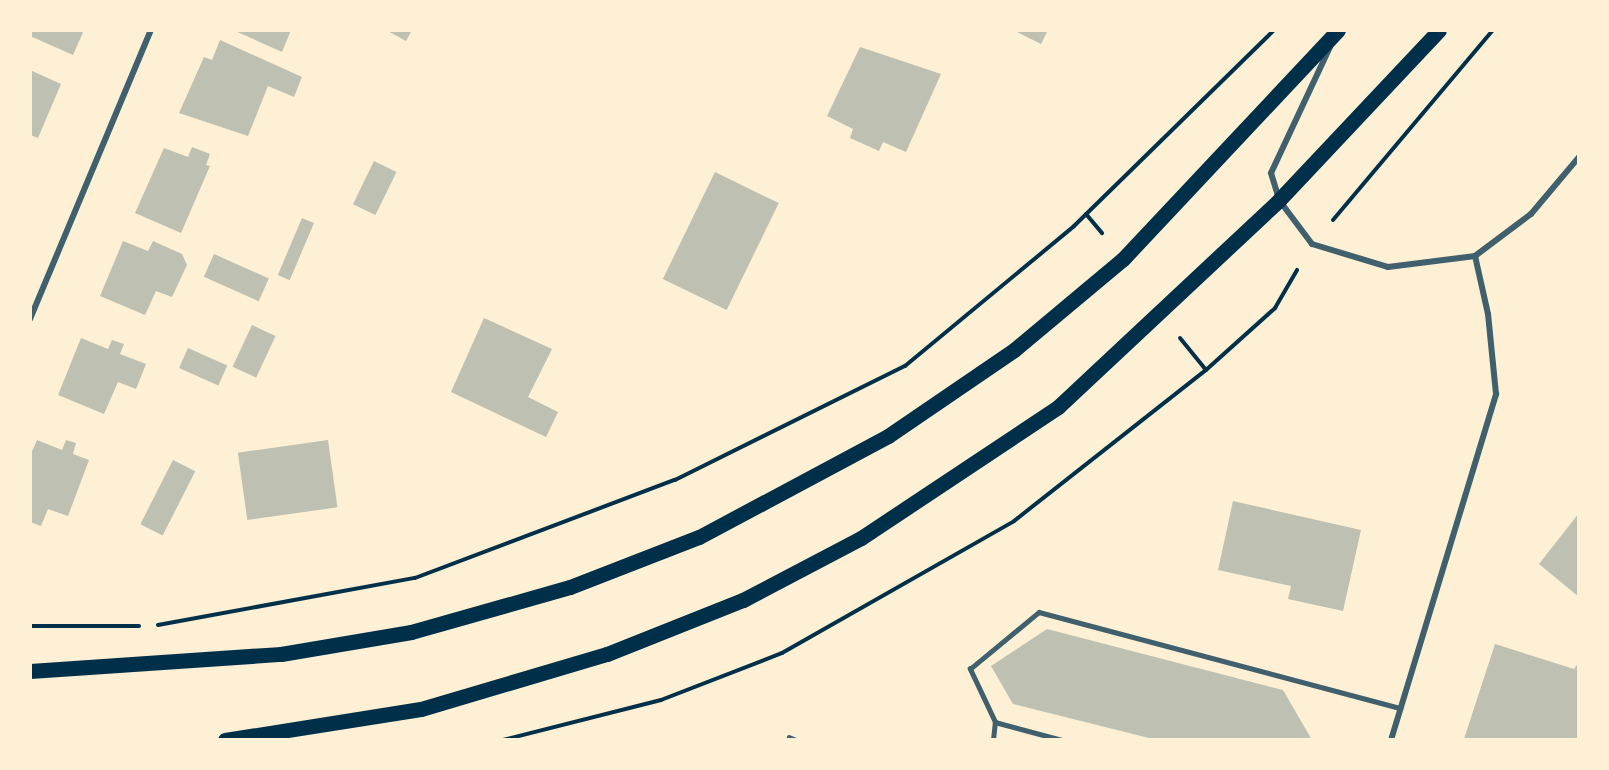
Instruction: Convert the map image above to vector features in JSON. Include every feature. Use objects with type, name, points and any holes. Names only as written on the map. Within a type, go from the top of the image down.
[{"type":"main road","points":[[30,671],[281,654],[411,632],[570,587],[699,537],[888,436],[1014,350],[1123,259],[1338,30]]},
{"type":"main road","points":[[225,740],[421,709],[607,654],[743,600],[861,538],[1058,407],[1279,200],[1439,30]]},
{"type":"street","points":[[30,319],[151,30]]},
{"type":"street","points":[[1338,30],[1271,173],[1279,200],[1312,244],[1388,267],[1475,256],[1531,214],[1579,157]]},
{"type":"street","points":[[1391,740],[1496,394],[1488,314],[1475,256]]},
{"type":"lane","points":[[993,740],[995,722],[970,669],[1040,612],[1400,708]]},
{"type":"lane","points":[[995,722],[1062,740]]},
{"type":"lane","points":[[789,737],[796,740]]},
{"type":"path","points":[[30,626],[152,626],[415,578],[675,480],[905,366],[1074,226],[1274,30]]},
{"type":"building","points":[[32,30],[84,30],[73,55],[30,36]]},
{"type":"building","points":[[233,30],[291,30],[282,52]]},
{"type":"building","points":[[386,30],[412,30],[406,41]]},
{"type":"building","points":[[1013,30],[1048,30],[1041,44]]},
{"type":"building","points":[[220,40],[302,77],[294,97],[268,86],[248,136],[179,113],[204,57],[212,60]]},
{"type":"building","points":[[860,47],[941,74],[906,152],[883,142],[879,151],[850,138],[853,129],[827,116]]},
{"type":"building","points":[[30,70],[61,84],[38,138],[30,135]]},
{"type":"building","points":[[192,147],[210,154],[206,165],[210,166],[181,233],[135,213],[164,148],[188,157]]},
{"type":"building","points":[[374,161],[396,172],[375,215],[353,204]]},
{"type":"building","points":[[715,172],[779,203],[727,310],[663,279]]},
{"type":"building","points":[[302,218],[314,223],[290,280],[278,275]]},
{"type":"building","points":[[123,241],[148,251],[153,241],[182,254],[187,265],[172,297],[156,291],[145,315],[100,296]]},
{"type":"building","points":[[214,254],[269,278],[259,301],[204,277]]},
{"type":"building","points":[[484,318],[552,349],[528,397],[558,412],[546,437],[451,392]]},
{"type":"building","points":[[252,325],[276,336],[256,378],[233,367]]},
{"type":"building","points":[[81,338],[108,349],[112,340],[124,344],[120,354],[146,364],[136,389],[118,382],[104,414],[58,395]]},
{"type":"building","points":[[188,348],[227,365],[218,386],[179,368]]},
{"type":"building","points":[[37,440],[62,450],[66,440],[76,443],[73,454],[89,460],[68,516],[48,509],[41,526],[30,522],[30,456]]},
{"type":"building","points":[[328,440],[337,507],[247,520],[238,453]]},
{"type":"building","points":[[173,460],[195,471],[163,536],[140,524]]},
{"type":"building","points":[[1233,501],[1361,530],[1343,611],[1288,599],[1291,586],[1218,570]]},
{"type":"building","points":[[1579,513],[1579,597],[1539,564]]},
{"type":"building","points":[[1047,629],[1283,690],[1312,740],[1157,740],[1013,704],[991,666]]},
{"type":"building","points":[[1495,644],[1574,669],[1579,662],[1579,740],[1464,739]]}]
